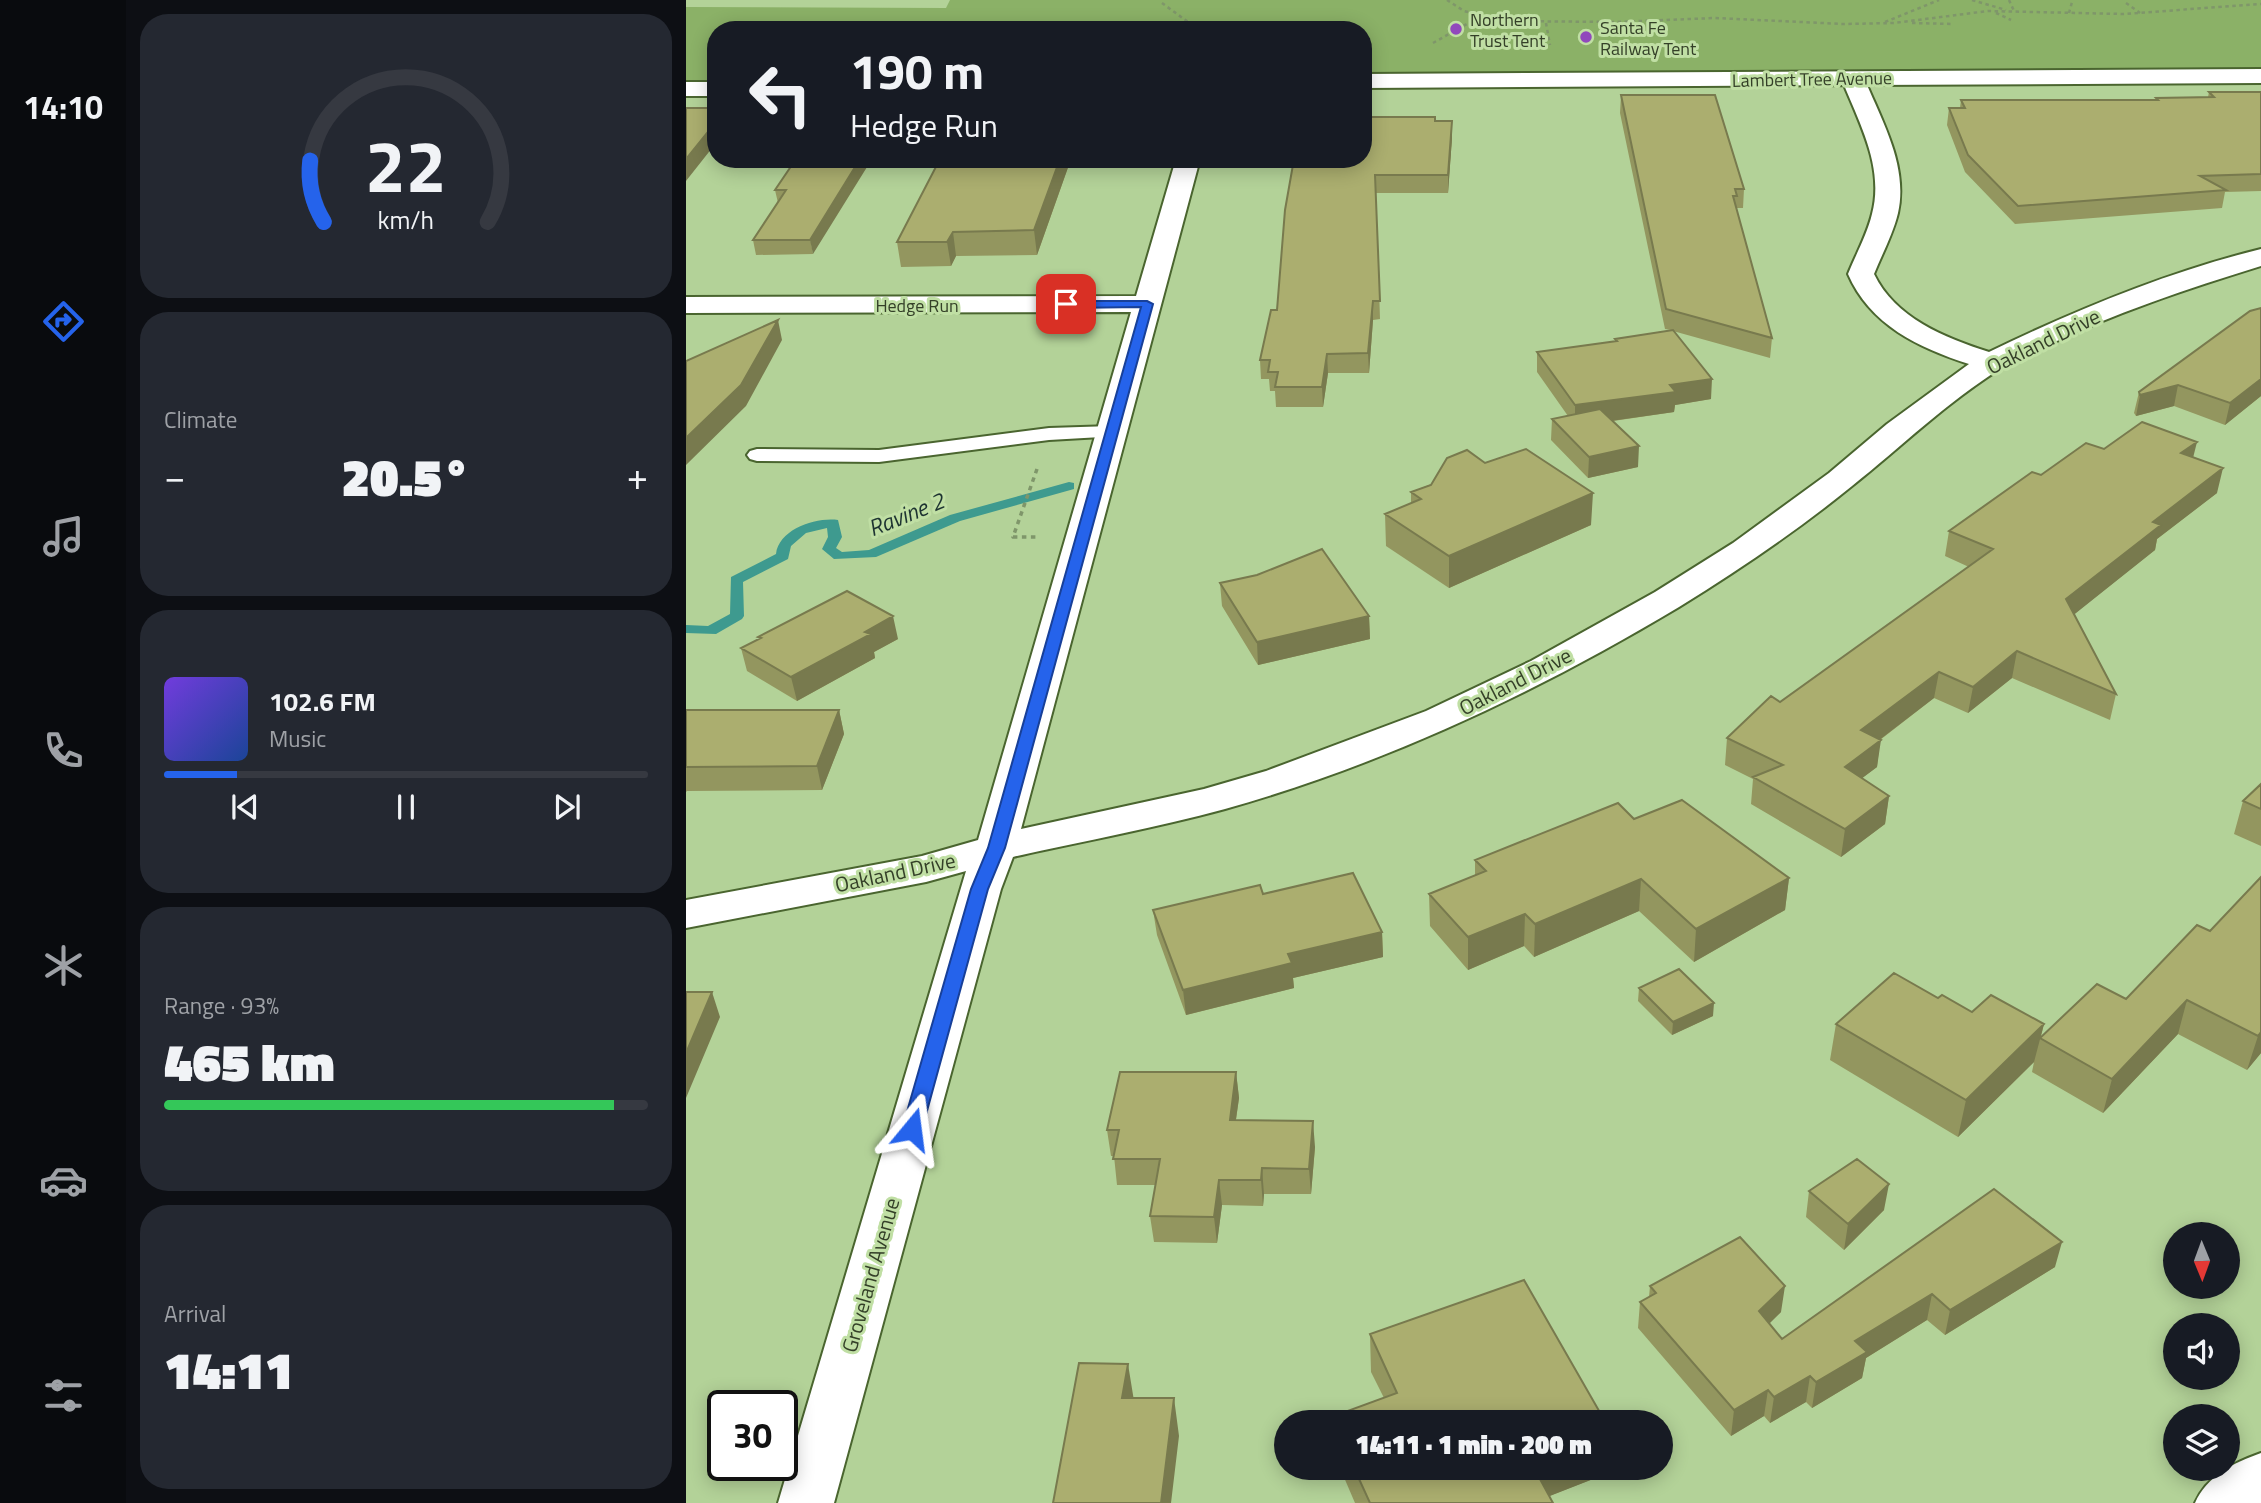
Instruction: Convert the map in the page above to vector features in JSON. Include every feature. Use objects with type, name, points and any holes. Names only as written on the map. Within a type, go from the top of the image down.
[{"type":"street","name":"Lambert Tree Avenue","points":[[1372,81],[2261,76]]},
{"type":"street","points":[[1853,79],[1883,150],[1886,166],[1885,211],[1861,274],[1864,285],[1879,306],[1918,333],[1966,355],[1991,362]]},
{"type":"street","points":[[686,89],[707,89]]},
{"type":"street","name":"Groveland Avenue","points":[[806,1503],[980,889],[996,848],[1185,168]]},
{"type":"street","name":"Oakland Drive","points":[[686,914],[926,869],[996,848],[1212,800],[1280,779],[1439,719],[1544,669],[1667,599],[1745,550],[1840,480],[1898,430],[1991,362],[2070,324],[2181,282],[2261,257]]},
{"type":"street","name":"Hedge Run","points":[[686,305],[1147,304]]},
{"type":"street","points":[[2223,1503],[2261,1478]]},
{"type":"lane","points":[[757,455],[879,456],[1009,439],[1112,432]]},
{"type":"path","points":[[1447,0],[1464,10],[1506,21],[1616,22],[1715,18],[1878,24],[1994,11],[2141,13],[2261,4]]},
{"type":"path","points":[[1878,24],[1939,0]]},
{"type":"path","points":[[1972,0],[2014,11]]},
{"type":"path","points":[[2009,0],[2014,11]]},
{"type":"path","points":[[2069,13],[2071,2]]},
{"type":"path","points":[[1162,3],[1187,21]]},
{"type":"path","points":[[2126,3],[2141,13]]},
{"type":"path","points":[[1994,11],[2011,20]]},
{"type":"path","points":[[1431,44],[1481,16]]},
{"type":"path","points":[[1616,22],[1621,27]]},
{"type":"path","points":[[1894,23],[1953,24]]},
{"type":"path","points":[[1013,537],[1038,466]]},
{"type":"green space","points":[[950,0],[2261,0],[2261,76],[1372,79],[1372,21],[707,21],[707,81],[686,81],[686,7],[946,8]]},
{"type":"building","points":[[2209,92],[2261,92],[2261,174],[2200,176],[2226,190],[2018,206],[1968,155],[1949,108],[1965,108],[1961,100],[2158,100],[2156,98],[2214,97]]},
{"type":"building","points":[[1621,95],[1715,95],[1744,189],[1735,189],[1737,196],[1733,196],[1772,338],[1666,309]]},
{"type":"building","points":[[686,108],[707,108],[707,133],[686,159]]},
{"type":"building","points":[[1372,117],[1435,117],[1435,121],[1452,121],[1448,175],[1375,175],[1380,301],[1373,301],[1368,353],[1327,354],[1322,387],[1275,387],[1278,372],[1268,372],[1270,360],[1260,360],[1271,310],[1277,310],[1285,210],[1292,168],[1372,168]]},
{"type":"building","points":[[790,168],[854,168],[810,240],[753,240],[786,190],[775,190]]},
{"type":"building","points":[[935,168],[1057,168],[1034,230],[953,232],[947,242],[897,242]]},
{"type":"building","points":[[2261,308],[2261,379],[2230,403],[2178,385],[2140,395],[2139,392],[2250,311]]},
{"type":"building","points":[[778,320],[741,385],[686,438],[686,361]]},
{"type":"building","points":[[1673,330],[1712,379],[1670,385],[1676,392],[1575,405],[1537,352],[1617,341],[1615,339]]},
{"type":"building","points":[[1600,409],[1639,446],[1589,457],[1552,419]]},
{"type":"building","points":[[2142,422],[2197,442],[2181,453],[2223,468],[2153,522],[2161,525],[2066,599],[2116,694],[2017,651],[1973,687],[1939,672],[1861,730],[1881,740],[1845,767],[1889,796],[1845,829],[1753,777],[1783,765],[1727,738],[1771,696],[1780,702],[1993,549],[1949,531],[2032,472],[2041,475],[2086,443],[2104,449]]},
{"type":"building","points":[[1526,449],[1593,493],[1449,556],[1385,514],[1421,499],[1411,492],[1431,485],[1447,458],[1467,450],[1485,463]]},
{"type":"building","points":[[1322,549],[1369,616],[1257,642],[1220,583],[1257,575]]},
{"type":"building","points":[[847,591],[893,616],[865,632],[871,634],[791,677],[741,648],[761,638],[758,637]]},
{"type":"building","points":[[686,710],[839,710],[817,766],[686,767]]},
{"type":"building","points":[[2261,784],[2261,809],[2243,801]]},
{"type":"building","points":[[1682,800],[1789,878],[1696,929],[1641,879],[1535,924],[1525,914],[1468,937],[1429,894],[1486,871],[1475,860],[1618,803],[1634,819]]},
{"type":"building","points":[[1353,873],[1382,932],[1288,954],[1292,963],[1183,990],[1153,910],[1260,885],[1263,894]]},
{"type":"building","points":[[2261,877],[2261,1032],[2258,1036],[2187,1000],[2112,1079],[2040,1038],[2097,984],[2126,999],[2197,925],[2210,931]]},
{"type":"building","points":[[1679,969],[1714,1003],[1673,1022],[1639,988]]},
{"type":"building","points":[[1894,973],[1938,998],[1942,995],[1972,1012],[1991,995],[2044,1024],[1966,1100],[1836,1024]]},
{"type":"building","points":[[686,992],[712,992],[686,1053]]},
{"type":"building","points":[[1120,1072],[1236,1072],[1230,1120],[1313,1121],[1309,1169],[1262,1168],[1261,1180],[1219,1180],[1214,1217],[1150,1216],[1160,1159],[1113,1159],[1119,1130],[1107,1130]]},
{"type":"building","points":[[1857,1159],[1889,1184],[1848,1224],[1809,1191]]},
{"type":"building","points":[[1994,1189],[2062,1242],[1950,1310],[1932,1294],[1855,1341],[1867,1352],[1816,1382],[1810,1376],[1774,1397],[1768,1390],[1734,1410],[1640,1302],[1656,1293],[1650,1286],[1740,1237],[1785,1286],[1759,1311],[1782,1339]]},
{"type":"building","points":[[1524,1280],[1599,1410],[1350,1410],[1397,1393],[1370,1334]]},
{"type":"building","points":[[1079,1363],[1128,1364],[1122,1398],[1174,1398],[1161,1503],[1053,1503]]},
{"type":"building","points":[[1359,1480],[1541,1480],[1553,1503],[1370,1503]]},
{"type":"waterway","name":"Ravine 2","points":[[686,629],[711,631],[737,616],[736,580],[783,556],[784,545],[801,530],[833,523],[835,537],[829,549],[839,556],[871,554],[955,518],[1069,486]]},
{"type":"place","name":"Northern Trust Tent","points":[[1456,29]]},
{"type":"place","name":"Santa Fe Railway Tent","points":[[1586,37]]},
{"type":"route","points":[[912,1129],[980,889],[996,848],[1147,304],[1066,304]]}]
